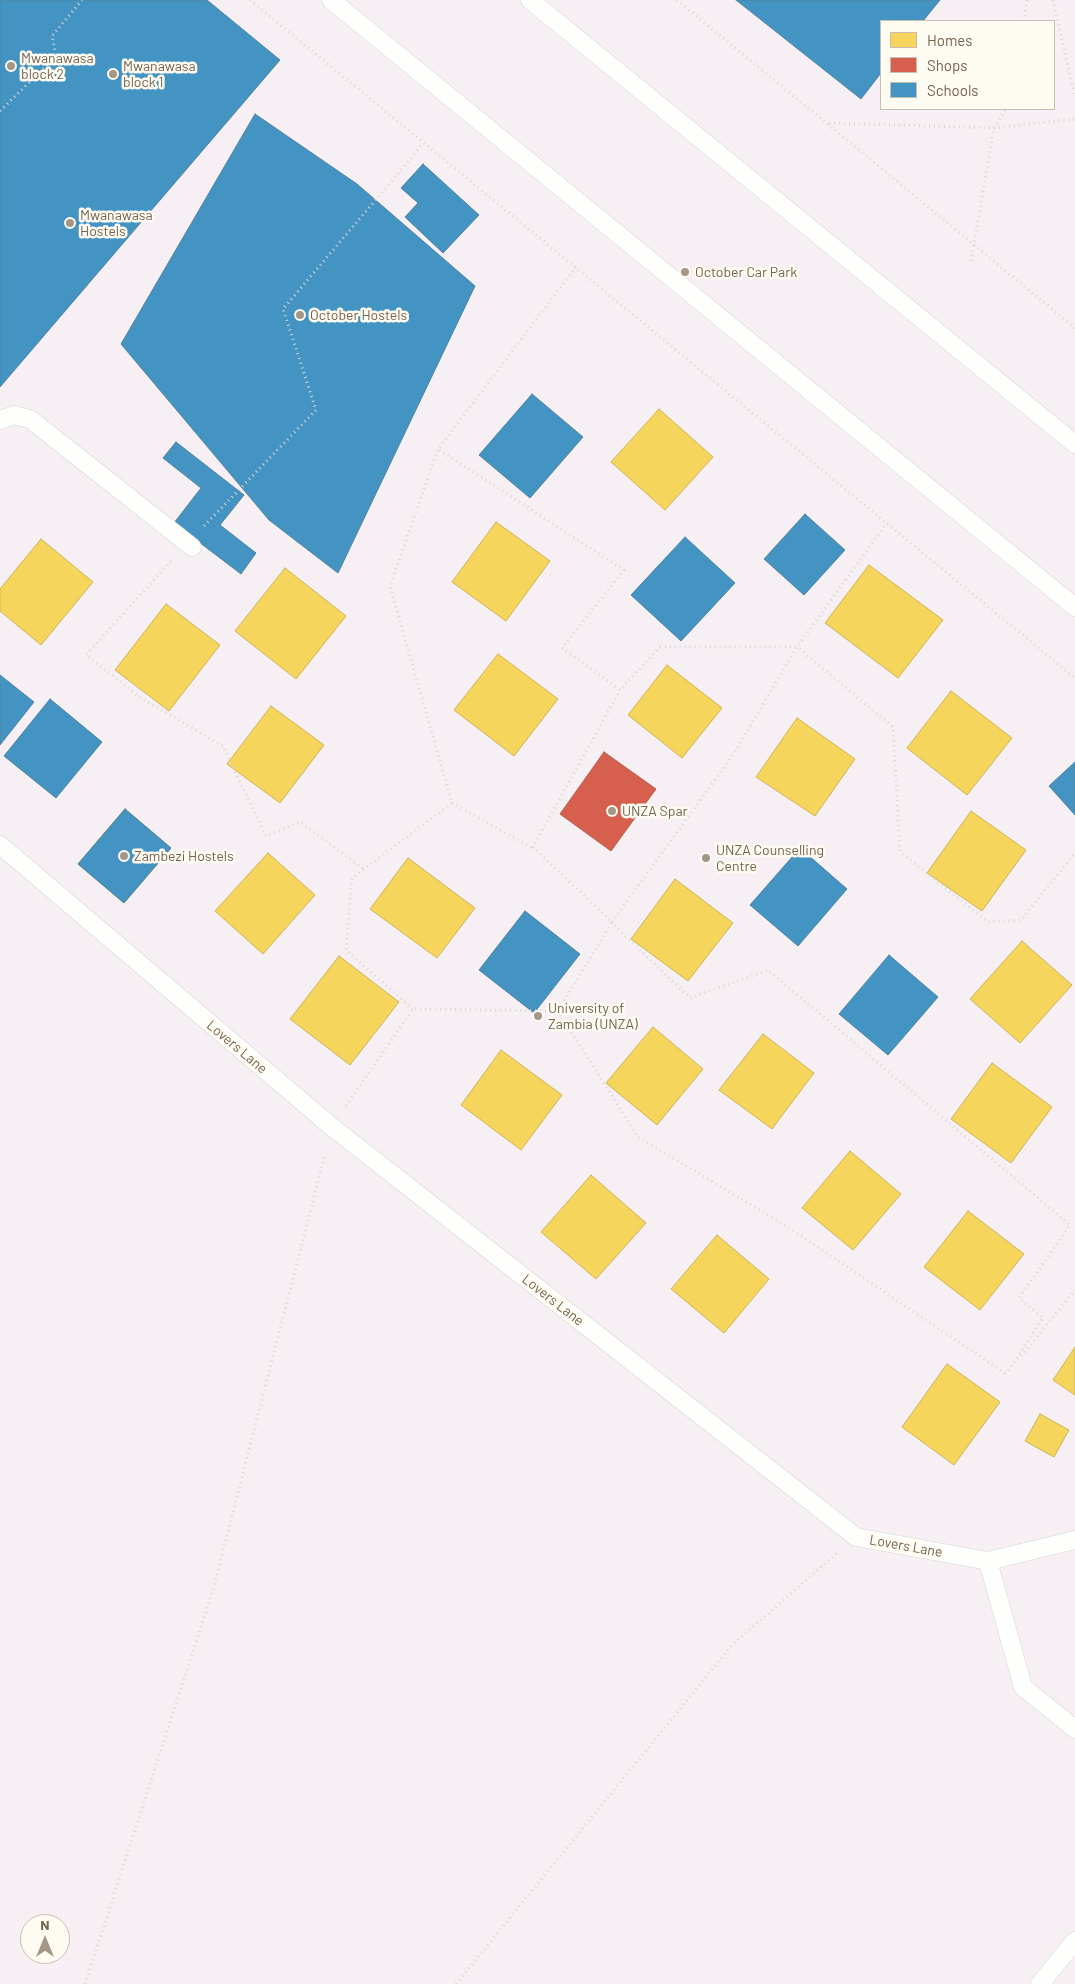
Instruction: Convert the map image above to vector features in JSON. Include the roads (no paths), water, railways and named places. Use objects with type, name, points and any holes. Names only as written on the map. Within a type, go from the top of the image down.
[{"type":"lane","points":[[331,0],[1075,607]]},
{"type":"lane","points":[[530,0],[1075,444]]},
{"type":"lane","points":[[0,420],[14,415],[30,419],[189,545]]},
{"type":"lane","name":"Lovers Lane","points":[[0,845],[332,1127],[856,1537],[988,1561]]},
{"type":"lane","points":[[1075,1540],[988,1561],[1023,1687],[1075,1729]]},
{"type":"lane","points":[[1040,1984],[1075,1941]]},
{"type":"place","name":"Mwanawasa block 2","points":[[11,66]]},
{"type":"place","name":"Mwanawasa block 1","points":[[113,74]]},
{"type":"place","name":"Mwanawasa Hostels","points":[[70,223]]},
{"type":"place","name":"October Car Park","points":[[685,272]]},
{"type":"place","name":"October Hostels","points":[[300,315]]},
{"type":"place","name":"UNZA Spar","points":[[612,811]]},
{"type":"place","name":"Zambezi Hostels","points":[[124,856]]},
{"type":"place","name":"UNZA Counselling Centre","points":[[706,858]]},
{"type":"place","name":"University of Zambia (UNZA)","points":[[538,1016]]}]
